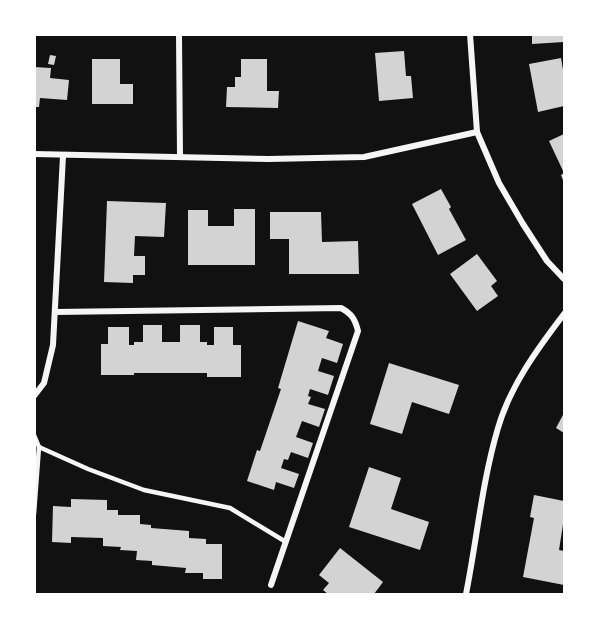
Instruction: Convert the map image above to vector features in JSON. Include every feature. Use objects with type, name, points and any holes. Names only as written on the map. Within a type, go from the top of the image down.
[{"type":"street","points":[[178,34],[180,157]]},
{"type":"street","points":[[470,34],[477,132],[499,183],[523,224],[547,261],[564,279]]},
{"type":"street","points":[[34,154],[269,159],[364,157],[477,132]]},
{"type":"street","points":[[34,396],[44,383],[53,345],[63,156]]},
{"type":"street","points":[[55,312],[341,308],[350,313],[356,321],[358,331],[271,585]]},
{"type":"street","points":[[466,594],[498,426],[519,380],[546,337],[564,314]]},
{"type":"lane","points":[[34,435],[39,447],[34,514]]},
{"type":"lane","points":[[39,447],[88,470],[144,490],[230,508],[286,542]]},
{"type":"building","points":[[532,34],[564,34],[564,42],[532,44]]},
{"type":"building","points":[[404,51],[406,76],[411,76],[413,98],[379,101],[375,53]]},
{"type":"building","points":[[50,55],[56,56],[54,65],[48,64]]},
{"type":"building","points":[[561,58],[564,76],[564,106],[538,112],[529,64]]},
{"type":"building","points":[[92,59],[120,59],[120,84],[133,84],[133,104],[92,104]]},
{"type":"building","points":[[241,59],[267,59],[267,91],[279,91],[278,108],[226,107],[227,87],[235,87],[235,77],[241,77]]},
{"type":"building","points":[[34,67],[51,68],[50,78],[69,80],[67,100],[40,98],[39,107],[34,107]]},
{"type":"building","points":[[564,134],[564,173],[549,141]]},
{"type":"building","points":[[441,189],[466,240],[438,255],[412,204]]},
{"type":"building","points":[[107,201],[166,203],[164,237],[135,236],[134,256],[145,256],[145,275],[133,275],[133,283],[104,282]]},
{"type":"building","points":[[234,209],[255,209],[255,265],[188,265],[188,210],[208,210],[208,226],[234,226]]},
{"type":"building","points":[[270,212],[321,212],[322,242],[358,241],[359,274],[289,274],[289,239],[270,239]]},
{"type":"building","points":[[477,254],[497,281],[491,286],[498,296],[477,311],[450,274]]},
{"type":"building","points":[[298,321],[329,331],[326,338],[343,344],[337,363],[322,358],[318,371],[334,376],[328,395],[310,389],[308,396],[311,397],[308,404],[325,409],[319,427],[302,421],[296,437],[313,443],[308,458],[291,452],[288,460],[284,459],[281,468],[299,474],[294,488],[276,482],[274,490],[247,481],[281,389],[278,388]]},
{"type":"building","points":[[143,325],[162,325],[162,342],[180,342],[180,325],[200,325],[200,342],[207,342],[207,345],[214,345],[214,327],[233,327],[233,345],[241,345],[241,377],[207,377],[207,373],[101,375],[101,344],[108,344],[108,327],[129,327],[129,345],[134,345],[134,342],[143,342]]},
{"type":"building","points":[[389,363],[459,385],[449,414],[412,402],[402,434],[370,424]]},
{"type":"building","points":[[564,413],[564,433],[556,428]]},
{"type":"building","points":[[369,467],[401,478],[391,509],[429,522],[420,550],[349,527]]},
{"type":"building","points":[[534,495],[564,501],[559,550],[564,551],[564,585],[523,577],[534,518],[530,517]]},
{"type":"building","points":[[71,499],[107,500],[107,510],[118,510],[118,515],[140,515],[140,524],[151,525],[151,528],[189,531],[189,538],[206,539],[206,544],[222,544],[222,579],[203,579],[203,573],[185,573],[186,568],[152,565],[152,561],[136,560],[137,551],[103,546],[103,538],[71,537],[71,543],[52,542],[53,506],[71,507]]},
{"type":"building","points":[[340,548],[383,582],[374,594],[328,594],[323,590],[329,583],[319,575]]}]
